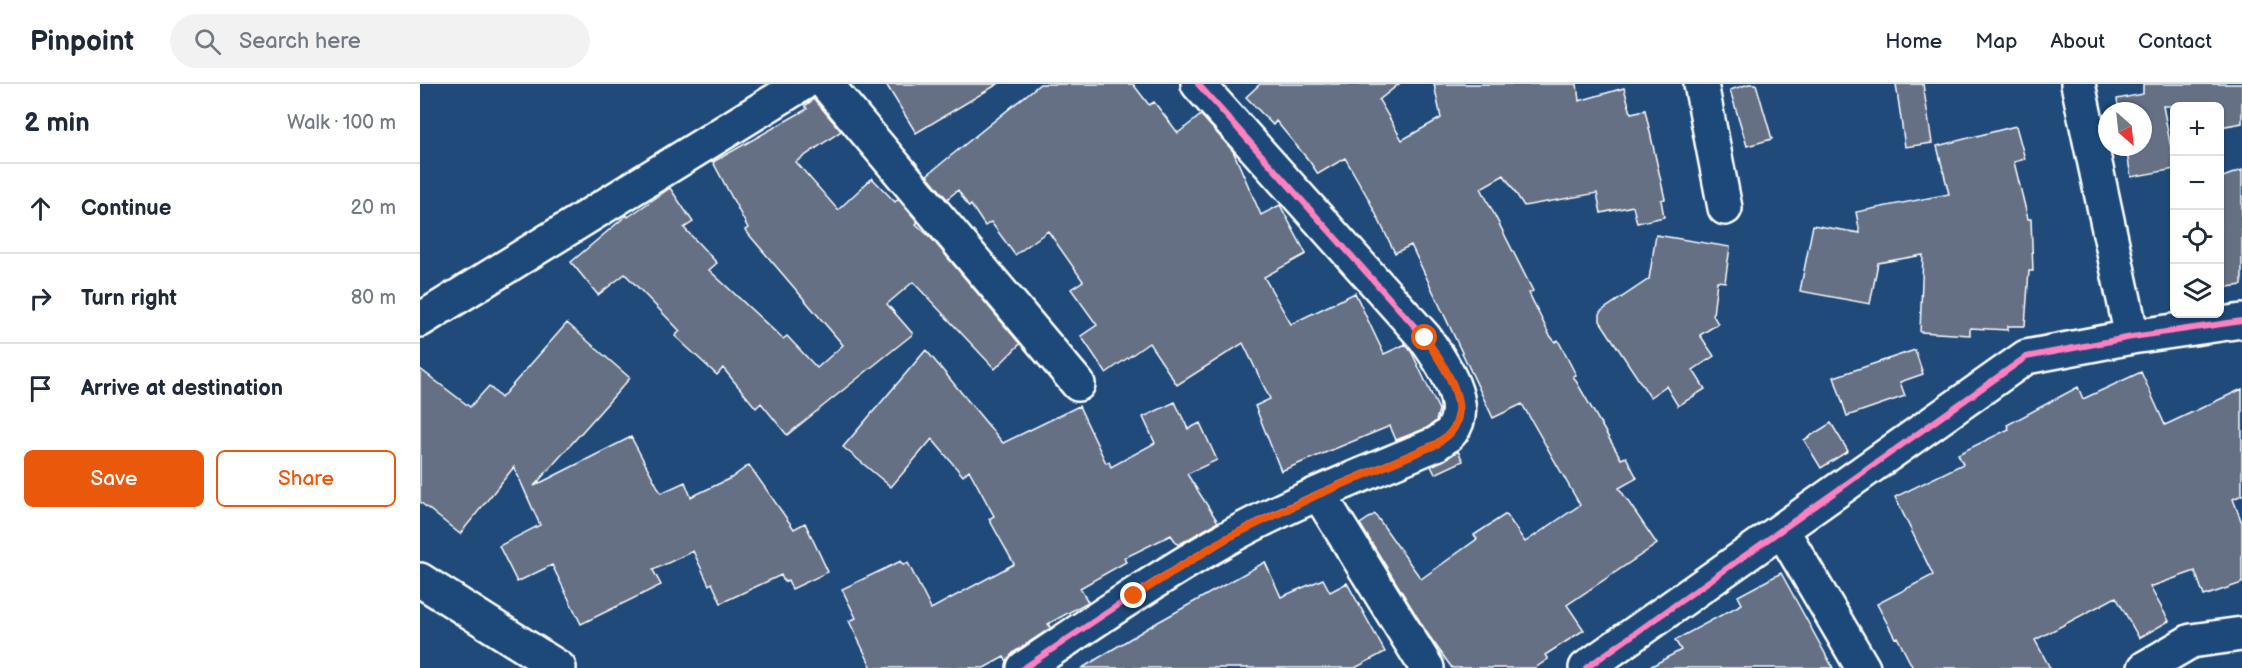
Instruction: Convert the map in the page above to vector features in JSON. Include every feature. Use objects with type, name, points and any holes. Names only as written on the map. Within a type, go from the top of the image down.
[{"type":"street","points":[[420,320],[802,84]]},
{"type":"street","points":[[826,84],[1078,384]]},
{"type":"street","points":[[1024,668],[1225,539],[1319,494],[1437,444],[1452,431],[1460,414],[1455,389],[1439,358],[1425,338],[1198,84]]},
{"type":"street","points":[[1701,84],[1725,208]]},
{"type":"street","points":[[2078,84],[2132,337]]},
{"type":"street","points":[[1586,668],[2026,357],[2132,337],[2242,321]]},
{"type":"street","points":[[1319,494],[1427,668]]},
{"type":"street","points":[[1782,530],[1863,668]]},
{"type":"street","points":[[420,580],[560,668]]},
{"type":"street","points":[[2145,668],[2191,641],[2242,634]]},
{"type":"building","points":[[886,84],[998,84],[916,133]]},
{"type":"building","points":[[1040,84],[1133,84],[1149,105],[1154,102],[1178,133],[1201,115],[1233,151],[1261,215],[1280,205],[1306,254],[1264,277],[1291,324],[1355,293],[1384,354],[1406,344],[1412,353],[1439,410],[1436,421],[1427,428],[1396,440],[1390,426],[1281,471],[1255,406],[1270,399],[1243,343],[1177,385],[1149,343],[1106,373],[1081,336],[1097,325],[1071,289],[1083,281],[1048,231],[1015,255],[991,222],[985,226],[958,190],[947,199],[927,175]]},
{"type":"building","points":[[1260,84],[1399,84],[1379,100],[1402,140],[1441,118],[1434,84],[1577,84],[1579,101],[1624,88],[1631,113],[1645,110],[1665,199],[1661,200],[1664,217],[1637,223],[1633,206],[1601,213],[1597,193],[1524,206],[1504,175],[1481,188],[1533,291],[1529,293],[1549,334],[1555,342],[1558,340],[1576,375],[1573,376],[1621,459],[1626,457],[1637,478],[1619,488],[1657,544],[1567,605],[1584,630],[1545,655],[1548,659],[1535,668],[1452,668],[1427,633],[1360,524],[1375,514],[1421,579],[1477,539],[1474,535],[1506,514],[1525,542],[1580,505],[1522,404],[1493,418],[1411,245],[1395,253],[1345,158],[1318,174],[1276,121],[1273,125],[1246,97]]},
{"type":"building","points":[[1756,84],[1772,139],[1747,146],[1730,90]]},
{"type":"building","points":[[1896,84],[1923,84],[1932,143],[1905,147]]},
{"type":"building","points":[[2143,84],[2242,84],[2242,123],[2224,126],[2224,102],[2170,102],[2170,106],[2163,106],[2170,143],[2170,170],[2131,177],[2128,156],[2152,156],[2152,102],[2118,102],[2117,99],[2143,94]]},
{"type":"building","points":[[814,99],[841,131],[796,162],[838,210],[872,178],[895,202],[898,199],[918,222],[916,224],[933,240],[1020,344],[995,369],[913,282],[887,304],[913,334],[787,435],[761,403],[756,408],[723,368],[717,375],[675,336],[680,331],[625,274],[598,295],[571,262],[627,215],[628,217],[670,188],[693,222],[684,228],[717,263],[709,270],[783,339],[787,336],[817,368],[843,345],[745,230],[748,228],[713,162],[807,109],[805,106]]},
{"type":"building","points":[[2016,126],[2025,159],[2014,162],[2028,219],[2031,219],[2033,271],[2029,271],[2025,326],[2008,326],[2008,330],[1970,328],[1970,335],[1920,332],[1923,255],[1878,263],[1870,304],[1800,291],[1813,225],[1860,233],[1856,212],[1949,194],[1937,146]]},
{"type":"building","points":[[2242,170],[2242,285],[2224,287],[2224,210],[2224,177]]},
{"type":"building","points":[[1656,235],[1730,247],[1725,282],[1717,281],[1713,315],[1718,324],[1700,335],[1714,356],[1693,370],[1705,389],[1678,406],[1666,386],[1650,397],[1600,321],[1600,312],[1649,279]]},
{"type":"building","points":[[567,323],[630,378],[534,486],[631,437],[661,493],[685,482],[691,497],[731,478],[749,465],[794,529],[805,523],[828,572],[792,589],[788,580],[784,582],[781,575],[721,603],[712,583],[709,585],[693,551],[653,570],[661,585],[581,624],[552,565],[517,582],[499,546],[540,525],[514,467],[460,534],[420,502],[420,369],[470,407],[489,386],[501,398]]},
{"type":"building","points":[[926,350],[1003,443],[1079,406],[1106,463],[1109,462],[1111,467],[1155,443],[1143,417],[1175,402],[1188,429],[1200,423],[1217,460],[1187,474],[1218,522],[1178,545],[1171,535],[1124,558],[1126,562],[1080,588],[1088,602],[1048,624],[1051,628],[1014,652],[1007,661],[1004,657],[984,668],[872,668],[849,621],[856,618],[842,589],[901,561],[903,565],[908,563],[931,609],[1014,564],[989,519],[994,516],[969,470],[963,476],[932,439],[891,487],[843,447]]},
{"type":"building","points":[[1915,350],[1923,374],[1900,382],[1905,396],[1847,416],[1834,377]]},
{"type":"building","points":[[2141,372],[2165,425],[2242,389],[2242,495],[2233,499],[2242,523],[2242,583],[2204,596],[2195,571],[2150,587],[2169,621],[2139,638],[2116,597],[2035,640],[2050,668],[1913,668],[1877,604],[1933,575],[1895,497],[1963,464],[1958,454],[2009,429],[2007,425],[2078,387],[2083,399]]},
{"type":"building","points":[[1831,423],[1848,451],[1821,468],[1804,440]]},
{"type":"building","points":[[1458,451],[1463,461],[1435,474],[1431,466]]},
{"type":"building","points":[[1265,562],[1281,597],[1323,579],[1330,592],[1347,583],[1385,652],[1355,668],[1082,668],[1151,626]]},
{"type":"building","points":[[1781,573],[1833,668],[1648,668],[1681,650],[1675,640],[1742,604],[1738,596]]},
{"type":"cycle path","points":[[1024,668],[1148,586],[1224,540],[1302,501],[1436,444],[1451,432],[1457,421],[1457,396],[1446,371],[1425,338],[1198,84]]},
{"type":"cycle path","points":[[1586,668],[2026,357],[2132,337],[2242,321]]},
{"type":"route","points":[[1134,596],[1225,539],[1319,494],[1437,444],[1452,431],[1460,414],[1455,389],[1439,358],[1425,338]]}]
